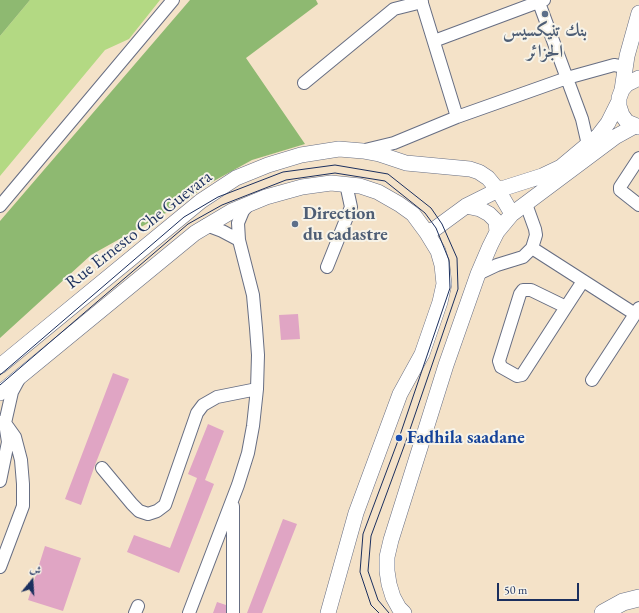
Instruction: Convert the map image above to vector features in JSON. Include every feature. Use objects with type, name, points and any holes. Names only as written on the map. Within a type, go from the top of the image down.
[{"type":"highway","points":[[603,613],[623,602],[639,598]]},
{"type":"highway","points":[[631,613],[639,606]]},
{"type":"main road","points":[[637,127],[628,122],[622,115],[619,106],[631,38],[639,13]]},
{"type":"main road","points":[[427,232],[436,228],[466,206],[498,190],[542,176],[561,167],[588,146],[603,130],[627,84],[634,79],[639,78]]},
{"type":"main road","points":[[404,613],[399,608],[393,597],[387,571],[387,557],[391,540],[446,365],[478,274],[497,232],[512,214],[615,137],[637,127]]},
{"type":"main road","name":"Rue Ernesto Che Guevara","points":[[0,366],[186,212],[236,178],[268,165],[301,155],[339,149],[379,154],[406,163],[470,169],[479,172],[488,178],[498,190],[512,214]]},
{"type":"main road","name":"Rue Ernesto Che Guevara","points":[[0,393],[206,225],[232,211],[266,197],[302,187],[331,182],[360,186],[378,192],[399,204],[413,214],[427,232],[438,252],[442,265],[444,284],[440,302],[422,354],[400,394],[356,513],[328,613]]},
{"type":"main road","points":[[466,206],[480,209],[489,214],[496,221],[497,232]]},
{"type":"street","points":[[0,206],[173,0]]},
{"type":"street","points":[[304,83],[394,9],[421,1],[457,117]]},
{"type":"street","points":[[434,40],[540,1],[582,118],[588,146]]},
{"type":"street","points":[[363,151],[394,142],[457,117],[567,78],[614,65],[625,67]]},
{"type":"street","points":[[639,158],[620,187],[620,190],[639,205]]},
{"type":"street","points":[[328,267],[350,207],[346,184]]},
{"type":"street","points":[[189,613],[233,499],[248,453],[253,426],[257,388],[258,355],[253,294],[239,240],[238,223],[243,211],[250,203]]},
{"type":"street","points":[[478,274],[523,257],[532,248],[536,236],[526,204]]},
{"type":"street","points":[[206,225],[239,240]]},
{"type":"street","points":[[532,248],[583,281],[637,311],[592,380]]},
{"type":"street","points":[[566,307],[531,290],[523,290],[520,294],[499,361],[501,367],[517,376],[522,375],[583,281]]},
{"type":"street","points":[[0,481],[8,442],[2,422],[12,392],[20,376]]},
{"type":"street","points":[[102,468],[139,511],[148,514],[157,511],[165,505],[197,413],[203,405],[217,397],[257,388]]},
{"type":"street","points":[[0,567],[23,506],[21,460],[15,437],[2,422]]},
{"type":"street","points":[[233,499],[233,613]]},
{"type":"green space","points":[[0,0],[30,0],[0,36]]},
{"type":"green space","points":[[30,0],[160,0],[129,39],[105,50],[0,176],[0,36]]},
{"type":"green space","points":[[190,0],[316,0],[318,4],[246,58],[305,144],[252,160],[212,182],[166,213],[91,255],[0,338],[0,221]]},
{"type":"building","points":[[298,314],[300,339],[281,340],[279,315]]},
{"type":"building","points":[[113,373],[129,379],[81,505],[65,499]]},
{"type":"building","points":[[208,424],[224,431],[205,480],[214,484],[179,573],[127,552],[134,535],[170,548],[197,478],[188,474]]},
{"type":"building","points":[[283,519],[297,524],[262,613],[247,613]]},
{"type":"building","points":[[45,546],[81,558],[63,611],[28,600]]},
{"type":"building","points":[[217,602],[226,605],[226,613],[213,613]]},
{"type":"tram line","points":[[0,375],[184,217],[218,197],[283,172],[335,165],[388,174],[431,208],[442,224],[457,258],[458,289],[406,441],[371,536],[368,571],[378,600],[389,613]]},
{"type":"tram line","points":[[0,385],[188,224],[222,205],[286,180],[335,173],[385,181],[425,213],[436,228],[449,260],[450,288],[399,438],[363,534],[360,572],[371,605],[379,613]]},
{"type":"place","name":"بنك تنيكسيس الجزائر","points":[[545,14]]},
{"type":"place","name":"Direction du cadastre","points":[[295,224]]},
{"type":"place","name":"Fadhila saadane","points":[[399,438]]}]
